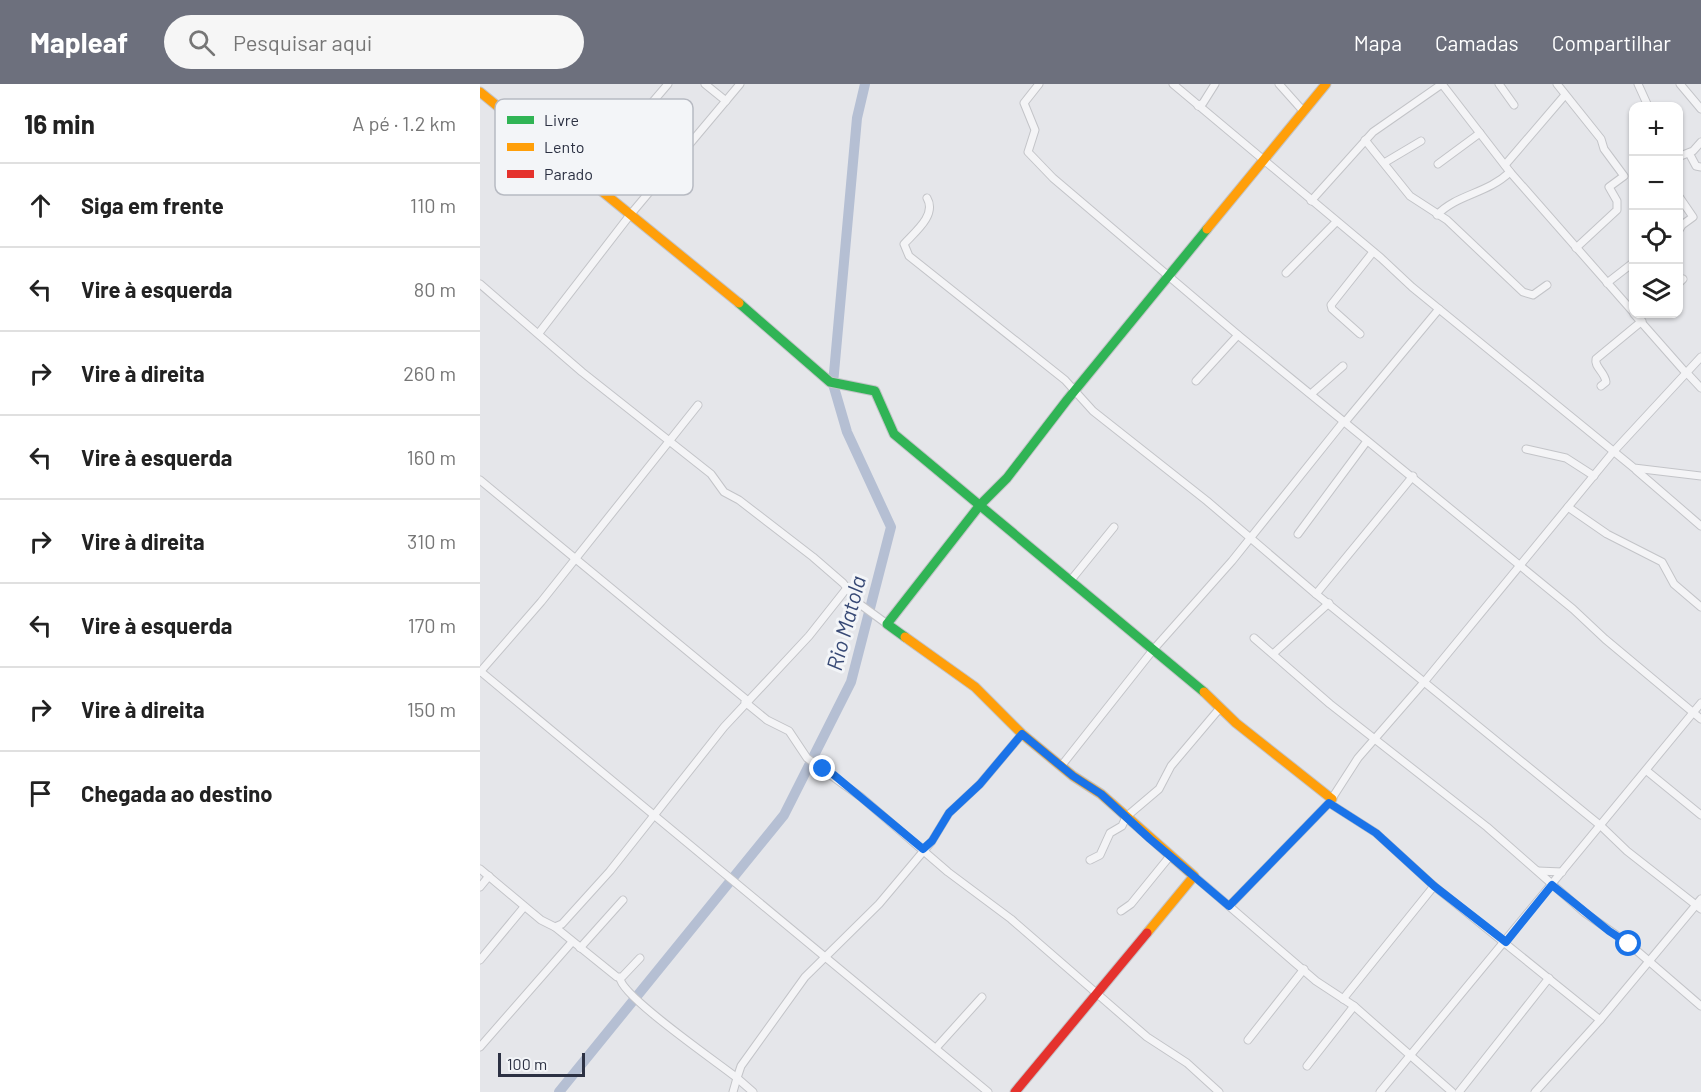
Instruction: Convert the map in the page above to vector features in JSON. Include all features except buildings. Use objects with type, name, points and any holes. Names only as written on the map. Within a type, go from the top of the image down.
[{"type":"street","points":[[655,99],[668,84]]},
{"type":"street","points":[[705,84],[726,101]]},
{"type":"street","points":[[693,140],[740,84]]},
{"type":"street","points":[[1039,84],[1024,103],[1035,130],[1028,152],[1030,156],[1238,335],[1413,476],[1701,719]]},
{"type":"street","points":[[1173,84],[1201,104],[1205,111],[1311,201],[1439,309],[1614,451],[1701,526]]},
{"type":"street","points":[[1201,104],[1215,84]]},
{"type":"street","points":[[1279,84],[1304,112]]},
{"type":"street","points":[[887,624],[980,505],[1007,478],[1074,391],[1326,84]]},
{"type":"street","points":[[1311,201],[1365,140],[1442,84],[1507,169],[1629,306]]},
{"type":"street","points":[[1499,84],[1514,105]]},
{"type":"street","points":[[1557,84],[1600,139],[1604,149],[1624,176]]},
{"type":"street","points":[[1638,84],[1645,102]]},
{"type":"street","points":[[1680,84],[1701,109]]},
{"type":"street","points":[[480,92],[495,104]]},
{"type":"street","points":[[1437,215],[1455,201],[1495,185],[1565,95]]},
{"type":"street","points":[[1438,164],[1480,133]]},
{"type":"street","points":[[1365,140],[1410,196],[1447,220],[1528,295],[1546,285]]},
{"type":"street","points":[[1384,163],[1421,141]]},
{"type":"street","points":[[1681,156],[1689,153],[1701,142]]},
{"type":"street","points":[[1689,153],[1696,166],[1701,167]]},
{"type":"street","points":[[1576,248],[1617,210],[1617,201],[1610,187],[1629,174]]},
{"type":"street","points":[[606,195],[733,298],[830,382],[840,388],[868,388],[875,391],[894,434],[1048,565],[1071,580],[1120,625],[1153,650],[1236,723],[1376,833],[1434,886],[1600,1020]]},
{"type":"street","points":[[539,333],[647,195]]},
{"type":"street","points":[[927,198],[931,204],[929,214],[904,244],[905,251],[947,288],[1065,380],[1093,411],[1601,826],[1627,851],[1699,904],[1535,1092]]},
{"type":"street","points":[[1683,202],[1694,217],[1683,224]]},
{"type":"street","points":[[1286,273],[1336,222]]},
{"type":"street","points":[[1360,334],[1332,309],[1331,305],[1373,252]]},
{"type":"street","points":[[1607,283],[1631,264]]},
{"type":"street","points":[[480,284],[711,474],[724,492],[739,500],[805,551],[847,588],[861,605],[975,687],[1022,734],[1101,794],[1170,856],[1304,969],[1354,1006],[1452,1092]]},
{"type":"street","points":[[1062,765],[1153,650],[1439,309]]},
{"type":"street","points":[[1601,386],[1606,382],[1606,378],[1595,362],[1596,359],[1637,318]]},
{"type":"street","points":[[1641,318],[1701,388]]},
{"type":"street","points":[[1196,381],[1238,335]]},
{"type":"street","points":[[1229,906],[1331,797],[1358,758],[1425,681],[1614,451],[1701,357]]},
{"type":"street","points":[[1311,394],[1343,366]]},
{"type":"street","points":[[698,405],[541,602],[480,672],[988,1092]]},
{"type":"street","points":[[1298,534],[1367,441]]},
{"type":"street","points":[[1526,449],[1566,458],[1594,476]]},
{"type":"street","points":[[1634,468],[1701,476]]},
{"type":"street","points":[[1316,594],[1413,476]]},
{"type":"street","points":[[480,480],[575,557],[767,720],[789,731],[807,758],[834,775],[1147,1037],[1187,1063],[1219,1092]]},
{"type":"street","points":[[1568,507],[1607,534],[1662,562],[1674,584],[1701,607]]},
{"type":"street","points":[[1071,580],[1114,527]]},
{"type":"street","points":[[555,927],[562,924],[581,904],[746,702],[809,636],[847,588]]},
{"type":"street","points":[[1273,654],[1329,603]]},
{"type":"street","points":[[1254,638],[1330,704],[1376,738],[1701,1006]]},
{"type":"street","points":[[1380,1092],[1701,703]]},
{"type":"street","points":[[1090,860],[1100,855],[1110,833],[1122,826],[1126,818],[1159,789],[1171,766],[1220,708]]},
{"type":"street","points":[[734,1092],[741,1066],[805,977],[825,956],[856,930],[932,841],[949,813],[980,784],[1022,734]]},
{"type":"street","points":[[1647,771],[1701,815]]},
{"type":"street","points":[[1121,911],[1131,904],[1170,856]]},
{"type":"street","points":[[480,869],[524,907],[555,927],[620,978]]},
{"type":"street","points":[[1538,870],[1562,872]]},
{"type":"street","points":[[480,887],[489,876]]},
{"type":"street","points":[[1015,1092],[1194,876]]},
{"type":"street","points":[[1343,999],[1434,886]]},
{"type":"street","points":[[580,948],[623,900]]},
{"type":"street","points":[[480,960],[524,907]]},
{"type":"street","points":[[480,1047],[572,942]]},
{"type":"street","points":[[640,958],[620,978],[620,985],[753,1092]]},
{"type":"street","points":[[1248,1040],[1304,969]]},
{"type":"street","points":[[1459,1092],[1549,978]]},
{"type":"street","points":[[936,1048],[982,997]]},
{"type":"street","points":[[1307,1066],[1354,1006]]},
{"type":"waterway","name":"Rio Matola","points":[[559,1092],[784,815],[851,682],[891,527],[847,432],[833,384],[857,118],[865,84]]},
{"type":"traffic: fast","points":[[905,637],[887,624],[980,505],[1007,478],[1067,400],[1207,229]]},
{"type":"traffic: fast","points":[[739,303],[830,382],[875,391],[894,434],[1204,692]]},
{"type":"traffic: slow","points":[[1207,229],[1326,84]]},
{"type":"traffic: slow","points":[[480,92],[495,104]]},
{"type":"traffic: slow","points":[[606,195],[739,303]]},
{"type":"traffic: slow","points":[[905,637],[975,687],[1022,734],[1073,776],[1101,794],[1194,876],[1147,933]]},
{"type":"traffic: slow","points":[[1204,692],[1236,723],[1332,799]]},
{"type":"traffic: jam","points":[[1015,1092],[1147,933]]},
{"type":"route","points":[[823,769],[834,775],[923,849],[932,841],[949,813],[980,784],[1022,734],[1073,776],[1101,794],[1229,906],[1329,803],[1376,833],[1434,886],[1506,942],[1552,885],[1585,913],[1629,944]]}]
